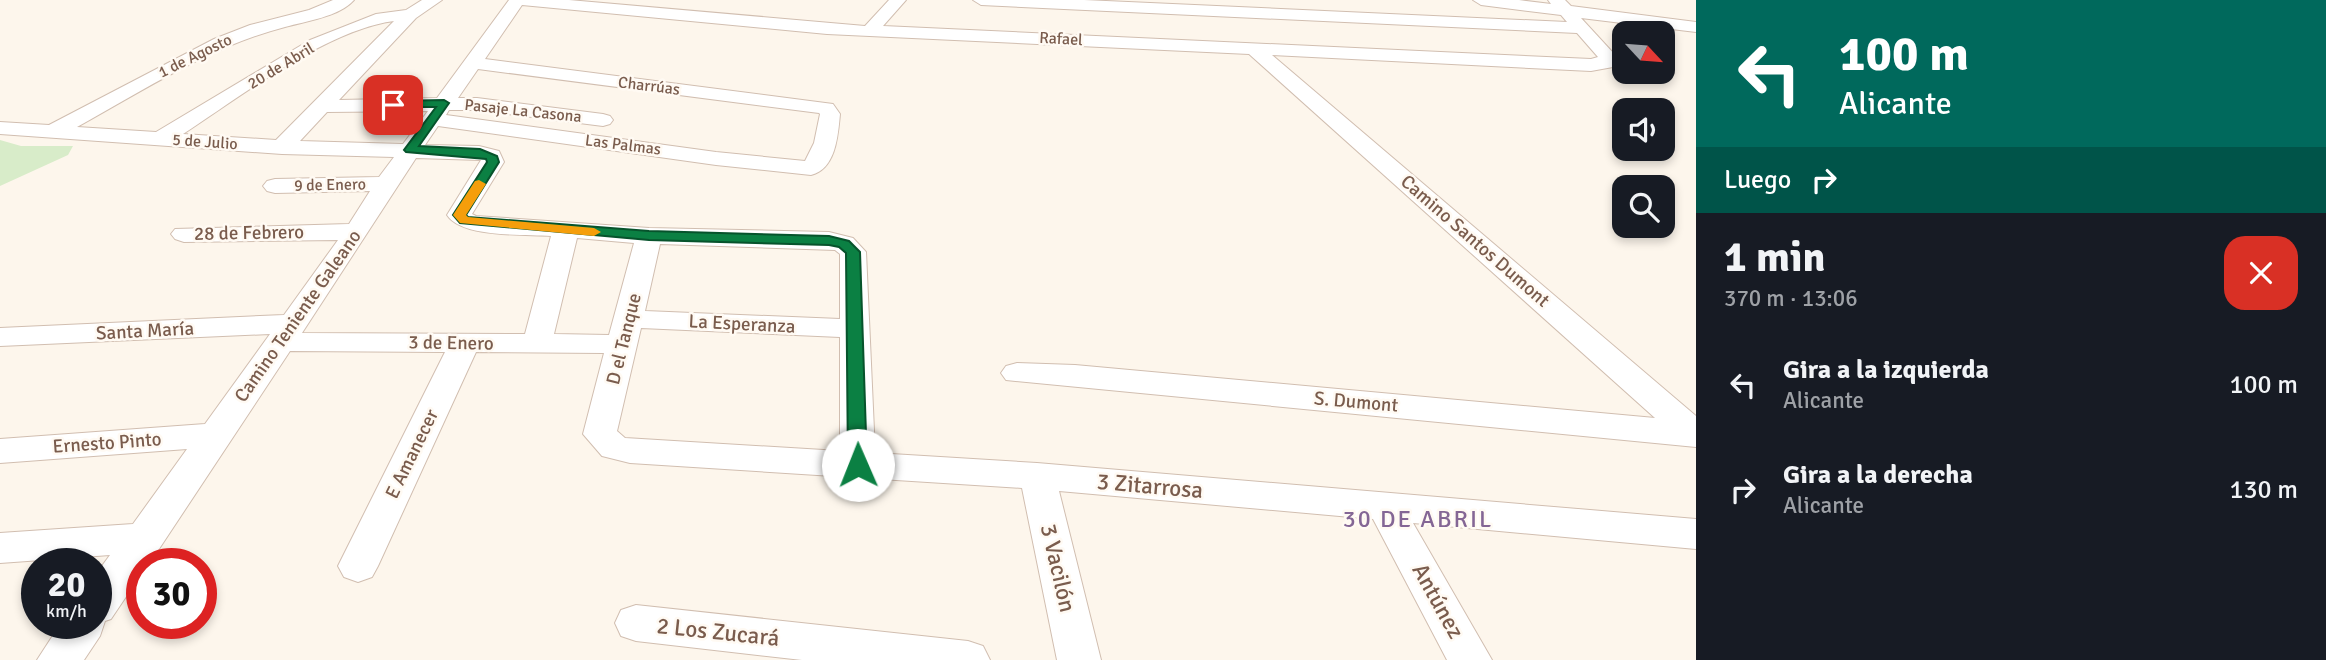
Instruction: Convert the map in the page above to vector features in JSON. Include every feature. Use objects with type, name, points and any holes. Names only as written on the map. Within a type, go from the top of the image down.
[{"type":"street","name":"1 de Agosto","points":[[52,132],[220,43],[256,29],[316,14],[346,0]]},
{"type":"street","points":[[282,147],[410,14],[434,0]]},
{"type":"street","name":"Rafael","points":[[518,0],[788,26],[869,31],[1591,65],[1606,63],[1607,56],[1580,28]]},
{"type":"street","name":"Camino Teniente Galeano","points":[[112,584],[357,232],[386,184],[518,0]]},
{"type":"street","points":[[869,31],[898,0]]},
{"type":"street","points":[[981,0],[1191,5],[1325,17],[1580,28]]},
{"type":"street","points":[[1481,0],[1560,5],[1696,27]]},
{"type":"street","points":[[999,2],[1000,37]]},
{"type":"street","points":[[1560,5],[1580,28]]},
{"type":"street","points":[[500,24],[521,17],[579,6]]},
{"type":"street","name":"20 de Abril","points":[[160,139],[311,47],[376,18],[410,14]]},
{"type":"street","name":"Camino Santos Dumont","points":[[1253,48],[1695,434]]},
{"type":"street","name":"Charrúas","points":[[473,63],[826,108],[830,114],[827,134],[821,156],[814,165]]},
{"type":"street","points":[[321,106],[438,111]]},
{"type":"street","name":"Pasaje La Casona","points":[[438,111],[513,107],[603,120]]},
{"type":"street","name":"Las Palmas","points":[[438,111],[622,147],[784,166],[811,168],[814,165]]},
{"type":"street","name":"5 de Julio","points":[[0,128],[282,147],[480,153],[491,156],[493,162],[459,215],[464,220],[566,230]]},
{"type":"street","name":"9 de Enero","points":[[275,186],[386,184]]},
{"type":"street","points":[[537,344],[566,230],[649,236],[829,240],[844,244],[853,252],[858,465]]},
{"type":"street","name":"28 de Febrero","points":[[184,234],[357,232]]},
{"type":"street","name":"D el Tanque","points":[[605,441],[600,434],[601,427],[649,236]]},
{"type":"street","name":"La Esperanza","points":[[626,332],[855,329]]},
{"type":"street","name":"3 de Enero","points":[[285,333],[465,343],[537,344],[626,332]]},
{"type":"street","name":"Santa María","points":[[0,337],[285,333]]},
{"type":"street","name":"E Amanecer","points":[[358,566],[465,343]]},
{"type":"street","name":"S. Dumont","points":[[1017,373],[1074,375],[1695,434]]},
{"type":"street","name":"Ernesto Pinto","points":[[0,451],[215,435]]},
{"type":"street","name":"3 Zitarrosa","points":[[605,441],[614,447],[630,451],[1037,477],[1696,534]]},
{"type":"street","name":"3 Vacilón","points":[[1037,477],[1079,660]]},
{"type":"street","name":"Antúnez","points":[[1384,506],[1470,660]]},
{"type":"street","points":[[0,548],[145,538]]},
{"type":"street","name":"2 Los Zucará","points":[[636,623],[968,660]]},
{"type":"street","points":[[59,660],[74,639]]},
{"type":"green space","points":[[0,140],[21,146],[73,146],[68,155],[0,186]]},
{"type":"slow traffic","points":[[479,184],[459,215],[464,220],[594,232]]},
{"type":"district","name":"30 DE ABRIL","points":[[1418,519]]},
{"type":"route","points":[[393,105],[444,103],[410,150],[480,153],[491,156],[493,162],[459,215],[464,220],[474,223],[649,236],[829,240],[844,244],[853,252],[858,465]]}]
